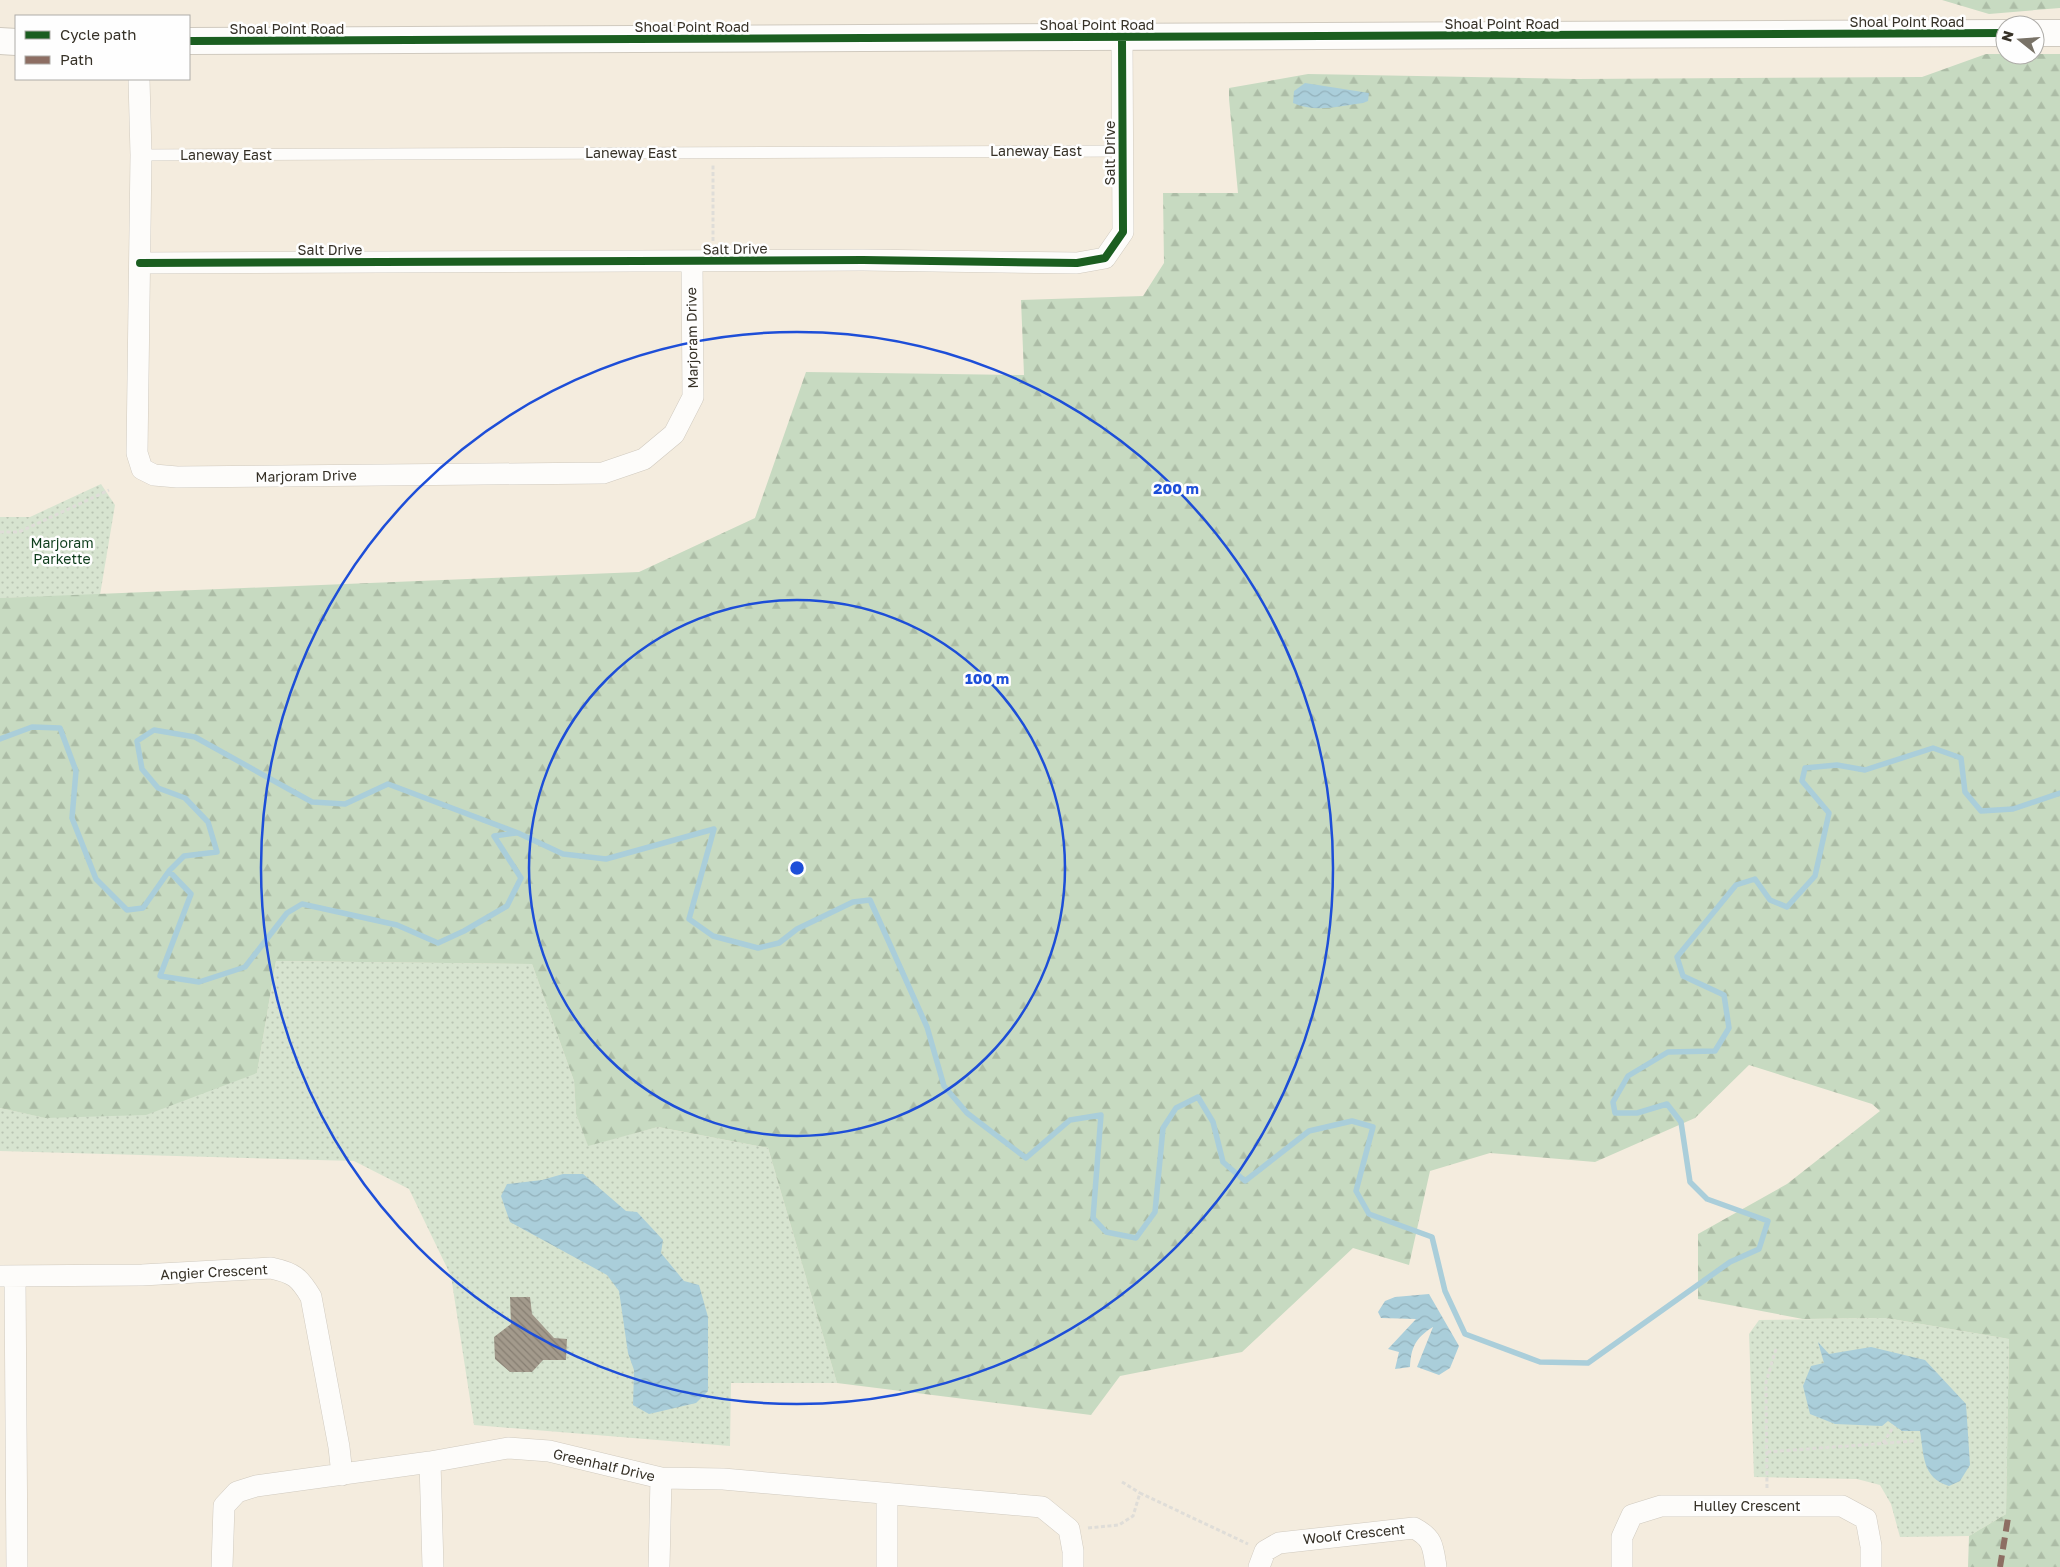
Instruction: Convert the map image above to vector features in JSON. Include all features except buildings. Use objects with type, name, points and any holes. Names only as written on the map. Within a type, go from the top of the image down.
[{"type":"street","name":"Shoal Point Road","points":[[190,41],[1995,33]]},
{"type":"street","points":[[2045,33],[2060,33]]},
{"type":"street","name":"Salt Drive","points":[[140,263],[863,260],[1078,263],[1104,258],[1123,232],[1122,38]]},
{"type":"street","points":[[0,42],[15,42]]},
{"type":"street","name":"Marjoram Drive","points":[[140,80],[141,155],[137,453],[142,469],[154,475],[178,477],[603,473],[644,459],[674,434],[693,397],[692,262]]},
{"type":"street","name":"Angier Crescent","points":[[17,1567],[7,1277],[142,1275],[271,1268],[288,1272],[300,1280],[311,1297],[339,1447],[342,1475]]},
{"type":"street","name":"Greenhalf Drive","points":[[222,1567],[224,1506],[237,1492],[256,1486],[430,1462],[508,1448],[549,1451],[661,1478],[723,1479],[1042,1507],[1069,1529]]},
{"type":"street","points":[[430,1462],[433,1567]]},
{"type":"street","points":[[659,1567],[661,1478]]},
{"type":"street","points":[[887,1494],[887,1567]]},
{"type":"street","name":"Hulley Crescent","points":[[1622,1567],[1622,1537],[1632,1516],[1661,1506],[1842,1506],[1866,1519],[1871,1546],[1871,1567]]},
{"type":"street","name":"Woolf Crescent","points":[[1262,1559],[1279,1543],[1414,1528],[1427,1534],[1433,1546],[1436,1567]]},
{"type":"street","points":[[1069,1529],[1073,1567]]},
{"type":"lane","name":"Laneway East","points":[[141,155],[1122,151]]},
{"type":"path","points":[[713,152],[713,250]]},
{"type":"path","points":[[0,532],[19,532],[109,490]]},
{"type":"path","points":[[1767,1506],[1766,1382],[1776,1349]]},
{"type":"path","points":[[1882,1443],[1894,1426]]},
{"type":"path","points":[[1767,1452],[1914,1441]]},
{"type":"path","points":[[1122,1482],[1262,1559]]},
{"type":"path","points":[[1069,1529],[1118,1525],[1133,1516],[1140,1493]]},
{"type":"green space","points":[[1942,0],[2060,0],[2060,8],[1989,14]]},
{"type":"green space","points":[[1986,54],[1995,54],[1995,65],[2045,65],[2045,54],[2060,54],[2060,1567],[1968,1567],[1969,1536],[2006,1514],[2009,1339],[1886,1318],[1803,1319],[1698,1299],[1698,1234],[1787,1184],[1880,1111],[1872,1104],[1749,1065],[1695,1118],[1595,1162],[1490,1153],[1430,1171],[1409,1265],[1353,1248],[1242,1352],[1120,1376],[1091,1415],[837,1383],[768,1148],[658,1127],[588,1146],[576,1114],[574,1081],[532,964],[276,961],[257,1073],[146,1115],[45,1118],[0,1108],[0,598],[639,572],[755,518],[806,372],[1024,375],[1021,300],[1143,296],[1164,263],[1163,193],[1238,193],[1229,88],[1308,74],[1577,79],[1922,77]]},
{"type":"green space","name":"Marjoram Parkette","points":[[101,484],[115,505],[100,595],[0,598],[0,517],[30,517]]},
{"type":"green space","points":[[276,961],[532,964],[574,1081],[576,1114],[588,1145],[658,1127],[768,1148],[837,1383],[731,1383],[730,1446],[474,1425],[451,1276],[409,1189],[354,1161],[0,1151],[0,1108],[46,1118],[257,1073]]},
{"type":"green space","points":[[1886,1318],[2009,1339],[2006,1514],[1969,1536],[1900,1537],[1891,1504],[1880,1485],[1857,1479],[1754,1477],[1749,1334],[1759,1320]]},
{"type":"water","points":[[1305,83],[1369,93],[1368,101],[1328,108],[1310,108],[1293,103],[1294,91]]},
{"type":"water","points":[[563,1174],[583,1174],[626,1211],[637,1212],[663,1240],[661,1253],[684,1281],[699,1285],[708,1317],[708,1391],[696,1403],[649,1414],[633,1405],[634,1370],[628,1353],[619,1291],[607,1275],[510,1222],[501,1196],[507,1184],[542,1180]]},
{"type":"water","points":[[1429,1294],[1459,1346],[1450,1368],[1439,1375],[1417,1367],[1433,1327],[1422,1335],[1415,1344],[1411,1354],[1410,1367],[1395,1369],[1399,1352],[1388,1349],[1416,1319],[1381,1318],[1378,1312],[1385,1301],[1395,1297]]},
{"type":"water","points":[[1818,1342],[1829,1354],[1871,1347],[1925,1360],[1966,1404],[1970,1465],[1960,1481],[1949,1486],[1940,1482],[1929,1471],[1924,1457],[1920,1431],[1902,1431],[1888,1421],[1882,1426],[1835,1424],[1810,1414],[1803,1386],[1811,1366],[1824,1363]]},
{"type":"waterway","points":[[0,739],[32,727],[60,728],[76,771],[72,818],[96,879],[127,910],[143,908],[169,871],[184,856],[217,852],[208,822],[185,798],[158,788],[142,769],[137,741],[154,730],[195,737],[312,802],[345,804],[388,784],[518,833],[563,854],[606,859],[714,829],[689,919],[713,936],[758,948],[779,943],[797,929],[853,902],[870,900],[927,1027],[944,1086],[967,1113],[1026,1158],[1070,1120],[1101,1115],[1093,1218],[1106,1232],[1136,1238],[1155,1212],[1163,1128],[1176,1108],[1198,1097],[1213,1122],[1223,1162],[1245,1181],[1309,1131],[1352,1121],[1373,1127],[1356,1191],[1369,1214],[1432,1237],[1445,1291],[1465,1334],[1540,1362],[1588,1363],[1730,1262],[1759,1249],[1768,1221],[1707,1199],[1690,1182],[1681,1122],[1667,1104],[1637,1113],[1615,1113],[1613,1102],[1628,1076],[1668,1052],[1715,1051],[1729,1028],[1724,995],[1683,976],[1677,957],[1736,885],[1755,879],[1770,900],[1787,907],[1815,876],[1829,813],[1802,781],[1805,768],[1837,765],[1865,770],[1933,748],[1961,758],[1965,792],[1981,811],[2013,809],[2060,793]]},
{"type":"waterway","points":[[169,871],[191,894],[160,976],[199,982],[245,967],[287,913],[302,904],[397,925],[438,943],[464,931],[507,906],[521,878],[494,836],[516,833]]},
{"type":"marked path","points":[[2000,1567],[2008,1518]]},
{"type":"cycle path","points":[[190,41],[1995,33]]},
{"type":"cycle path","points":[[140,263],[863,260],[1077,263],[1105,258],[1123,232],[1122,38]]}]
